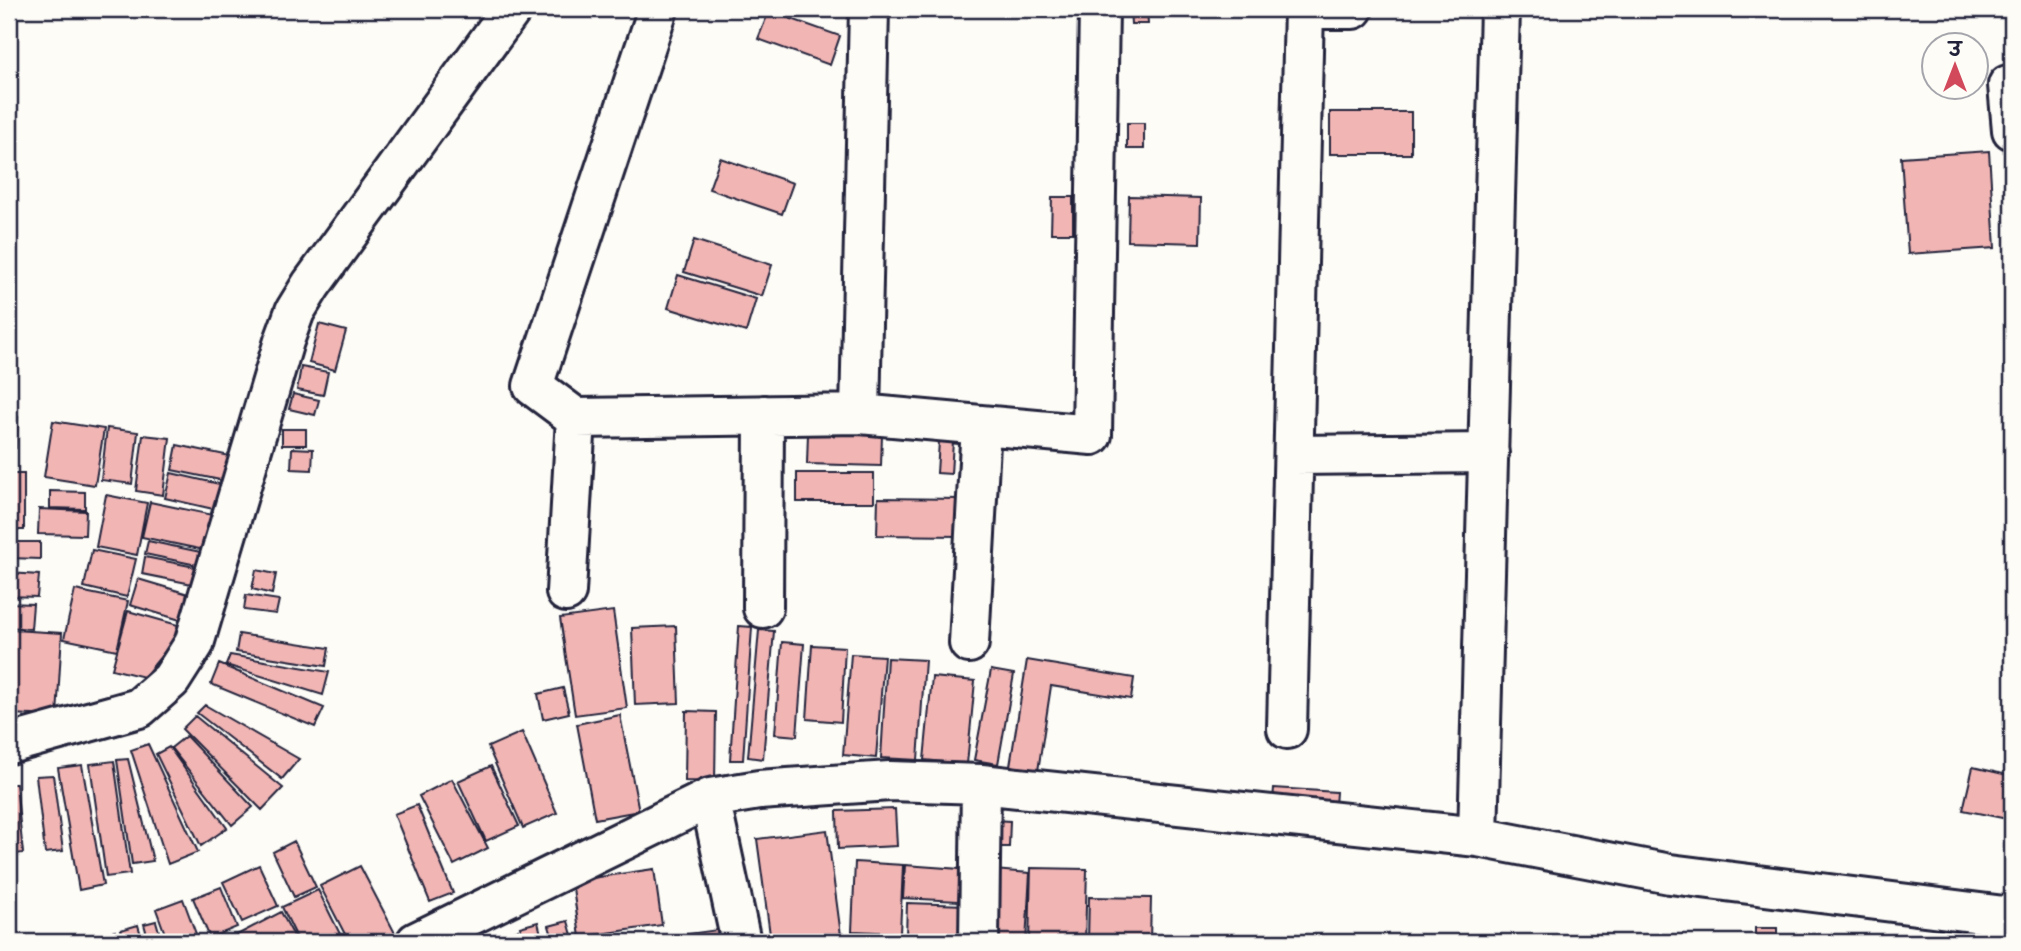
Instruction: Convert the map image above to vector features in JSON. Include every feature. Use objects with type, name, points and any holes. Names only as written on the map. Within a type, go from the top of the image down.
[{"type":"street","points":[[9,744],[139,708],[171,680],[194,644],[295,311],[311,285],[512,9]]},
{"type":"street","points":[[658,9],[533,386],[576,418],[860,414],[1092,435],[1099,9]]},
{"type":"street","points":[[860,414],[869,9]]},
{"type":"street","points":[[1287,729],[1304,9],[1353,9]]},
{"type":"street","points":[[1478,837],[1500,9]]},
{"type":"street","points":[[2012,85],[2008,85],[2012,130]]},
{"type":"street","points":[[763,608],[764,415]]},
{"type":"street","points":[[566,592],[576,418]]},
{"type":"street","points":[[969,643],[981,425]]},
{"type":"street","points":[[1294,455],[1489,453]]},
{"type":"street","points":[[416,942],[710,798],[760,790],[890,781],[981,784],[1478,837],[1670,874],[2012,918]]},
{"type":"street","points":[[979,942],[981,784]]},
{"type":"street","points":[[710,798],[741,942]]},
{"type":"building","points":[[986,9],[1082,9],[1082,15],[986,12]]},
{"type":"building","points":[[1130,9],[1147,9],[1148,24],[1131,24]]},
{"type":"building","points":[[769,11],[840,36],[830,65],[758,39]]},
{"type":"building","points":[[1330,112],[1411,112],[1411,154],[1330,154]]},
{"type":"building","points":[[1127,123],[1144,123],[1144,149],[1127,149]]},
{"type":"building","points":[[1989,151],[1995,248],[1908,254],[1901,157]]},
{"type":"building","points":[[720,158],[793,183],[782,214],[709,189]]},
{"type":"building","points":[[1129,196],[1201,198],[1200,243],[1128,241]]},
{"type":"building","points":[[1052,197],[1073,197],[1073,233],[1051,233]]},
{"type":"building","points":[[694,240],[772,265],[762,296],[684,272]]},
{"type":"building","points":[[678,275],[756,299],[746,332],[668,308]]},
{"type":"building","points":[[319,324],[346,331],[335,370],[309,363]]},
{"type":"building","points":[[301,367],[328,372],[323,395],[297,390]]},
{"type":"building","points":[[293,394],[319,400],[315,415],[289,409]]},
{"type":"building","points":[[9,416],[18,417],[16,448],[9,447]]},
{"type":"building","points":[[53,421],[104,429],[95,485],[44,477]]},
{"type":"building","points":[[107,428],[138,432],[132,484],[101,480]]},
{"type":"building","points":[[282,429],[306,429],[306,445],[282,445]]},
{"type":"building","points":[[808,433],[882,435],[881,466],[807,464]]},
{"type":"building","points":[[143,435],[170,438],[163,495],[136,491]]},
{"type":"building","points":[[939,441],[953,441],[951,474],[937,473]]},
{"type":"building","points":[[177,445],[230,456],[225,481],[172,470]]},
{"type":"building","points":[[292,448],[313,449],[312,470],[291,469]]},
{"type":"building","points":[[171,473],[228,486],[222,511],[165,498]]},
{"type":"building","points":[[797,473],[874,473],[874,502],[797,502]]},
{"type":"building","points":[[9,474],[24,474],[24,530],[9,530]]},
{"type":"building","points":[[50,491],[85,492],[85,509],[50,508]]},
{"type":"building","points":[[106,495],[147,503],[137,555],[96,547]]},
{"type":"building","points":[[878,498],[960,499],[959,536],[877,535]]},
{"type":"building","points":[[150,502],[222,517],[214,552],[142,537]]},
{"type":"building","points":[[39,509],[86,511],[85,535],[38,534]]},
{"type":"building","points":[[148,541],[210,554],[206,567],[145,554]]},
{"type":"building","points":[[9,542],[40,542],[40,559],[9,558]]},
{"type":"building","points":[[92,550],[136,559],[127,597],[84,587]]},
{"type":"building","points":[[145,557],[205,569],[202,586],[142,574]]},
{"type":"building","points":[[256,570],[276,574],[272,594],[252,589]]},
{"type":"building","points":[[9,573],[39,575],[37,597],[9,596]]},
{"type":"building","points":[[138,579],[195,596],[187,622],[130,605]]},
{"type":"building","points":[[75,590],[128,601],[117,650],[64,639]]},
{"type":"building","points":[[246,595],[279,600],[276,614],[244,610]]},
{"type":"building","points":[[9,603],[33,604],[31,629],[9,627]]},
{"type":"building","points":[[128,611],[185,627],[144,677],[112,669]]},
{"type":"building","points":[[613,611],[627,708],[575,715],[560,618]]},
{"type":"building","points":[[676,626],[679,703],[635,705],[632,628]]},
{"type":"building","points":[[739,626],[752,627],[743,760],[730,760]]},
{"type":"building","points":[[13,630],[62,633],[57,716],[9,714]]},
{"type":"building","points":[[759,630],[774,631],[763,759],[748,757]]},
{"type":"building","points":[[239,634],[329,648],[326,666],[236,652]]},
{"type":"building","points":[[782,642],[804,644],[797,736],[775,734]]},
{"type":"building","points":[[812,645],[845,647],[841,722],[807,719]]},
{"type":"building","points":[[851,654],[884,656],[876,758],[843,755]]},
{"type":"building","points":[[230,655],[329,672],[323,695],[226,665]]},
{"type":"building","points":[[887,658],[925,660],[918,760],[881,758]]},
{"type":"building","points":[[1027,660],[1134,678],[1131,699],[1051,686],[1038,771],[1010,766]]},
{"type":"building","points":[[219,664],[324,708],[315,727],[211,684]]},
{"type":"building","points":[[991,670],[1014,674],[998,764],[974,760]]},
{"type":"building","points":[[932,677],[975,681],[967,764],[924,760]]},
{"type":"building","points":[[563,688],[569,713],[543,719],[538,694]]},
{"type":"building","points":[[205,705],[299,759],[282,779],[197,713]]},
{"type":"building","points":[[686,711],[716,712],[715,782],[685,781]]},
{"type":"building","points":[[620,715],[639,811],[595,819],[577,724]]},
{"type":"building","points":[[195,716],[283,788],[262,810],[182,729]]},
{"type":"building","points":[[522,732],[557,813],[523,828],[488,747]]},
{"type":"building","points":[[186,736],[253,807],[232,825],[171,748]]},
{"type":"building","points":[[148,744],[198,852],[168,864],[131,750]]},
{"type":"building","points":[[169,747],[227,828],[201,846],[156,754]]},
{"type":"building","points":[[128,759],[153,861],[132,864],[117,760]]},
{"type":"building","points":[[114,761],[130,874],[106,877],[90,764]]},
{"type":"building","points":[[82,765],[103,885],[79,890],[58,768]]},
{"type":"building","points":[[491,766],[519,826],[486,841],[458,781]]},
{"type":"building","points":[[1973,767],[2012,776],[2012,820],[1963,810]]},
{"type":"building","points":[[53,775],[63,851],[45,853],[36,776]]},
{"type":"building","points":[[452,779],[488,848],[454,865],[419,796]]},
{"type":"building","points":[[9,784],[16,784],[23,853],[9,855]]},
{"type":"building","points":[[1274,788],[1336,792],[1334,819],[1272,814]]},
{"type":"building","points":[[417,805],[453,893],[430,902],[394,814]]},
{"type":"building","points":[[895,809],[897,846],[838,849],[837,811]]},
{"type":"building","points":[[993,820],[1010,821],[1009,847],[992,847]]},
{"type":"building","points":[[827,830],[841,935],[771,942],[757,839]]},
{"type":"building","points":[[294,841],[316,887],[294,897],[273,852]]},
{"type":"building","points":[[855,862],[903,865],[900,933],[852,931]]},
{"type":"building","points":[[259,865],[278,906],[242,922],[223,882]]},
{"type":"building","points":[[905,865],[960,869],[958,901],[903,898]]},
{"type":"building","points":[[360,866],[397,937],[386,942],[349,942],[320,886]]},
{"type":"building","points":[[1031,868],[1087,869],[1085,942],[1029,942]]},
{"type":"building","points":[[654,869],[662,925],[580,937],[572,881]]},
{"type":"building","points":[[994,870],[1030,873],[1026,942],[990,942]]},
{"type":"building","points":[[221,887],[237,927],[210,938],[193,898]]},
{"type":"building","points":[[318,890],[344,942],[299,942],[282,907]]},
{"type":"building","points":[[1089,897],[1151,898],[1150,942],[1088,942]]},
{"type":"building","points":[[183,899],[199,942],[168,942],[156,909]]},
{"type":"building","points":[[907,903],[966,905],[964,940],[906,937]]},
{"type":"building","points":[[281,912],[297,942],[241,942],[237,935]]},
{"type":"building","points":[[156,921],[162,942],[149,942],[144,924]]},
{"type":"building","points":[[568,921],[574,942],[554,942],[549,926]]},
{"type":"building","points":[[538,922],[543,942],[525,942],[520,927]]},
{"type":"building","points":[[138,925],[143,942],[124,942],[121,930]]},
{"type":"building","points":[[1755,928],[1777,928],[1777,942],[1755,942]]},
{"type":"building","points":[[518,930],[521,942],[507,942],[505,933]]},
{"type":"building","points":[[717,930],[719,942],[682,942],[681,935]]},
{"type":"building","points":[[115,931],[118,942],[74,942]]},
{"type":"building","points":[[231,936],[233,942],[214,942]]},
{"type":"building","points":[[673,937],[674,942],[647,942],[647,941]]},
{"type":"building","points":[[861,939],[964,941],[964,942],[861,942]]},
{"type":"building","points":[[1300,940],[1300,942],[1234,942]]}]
